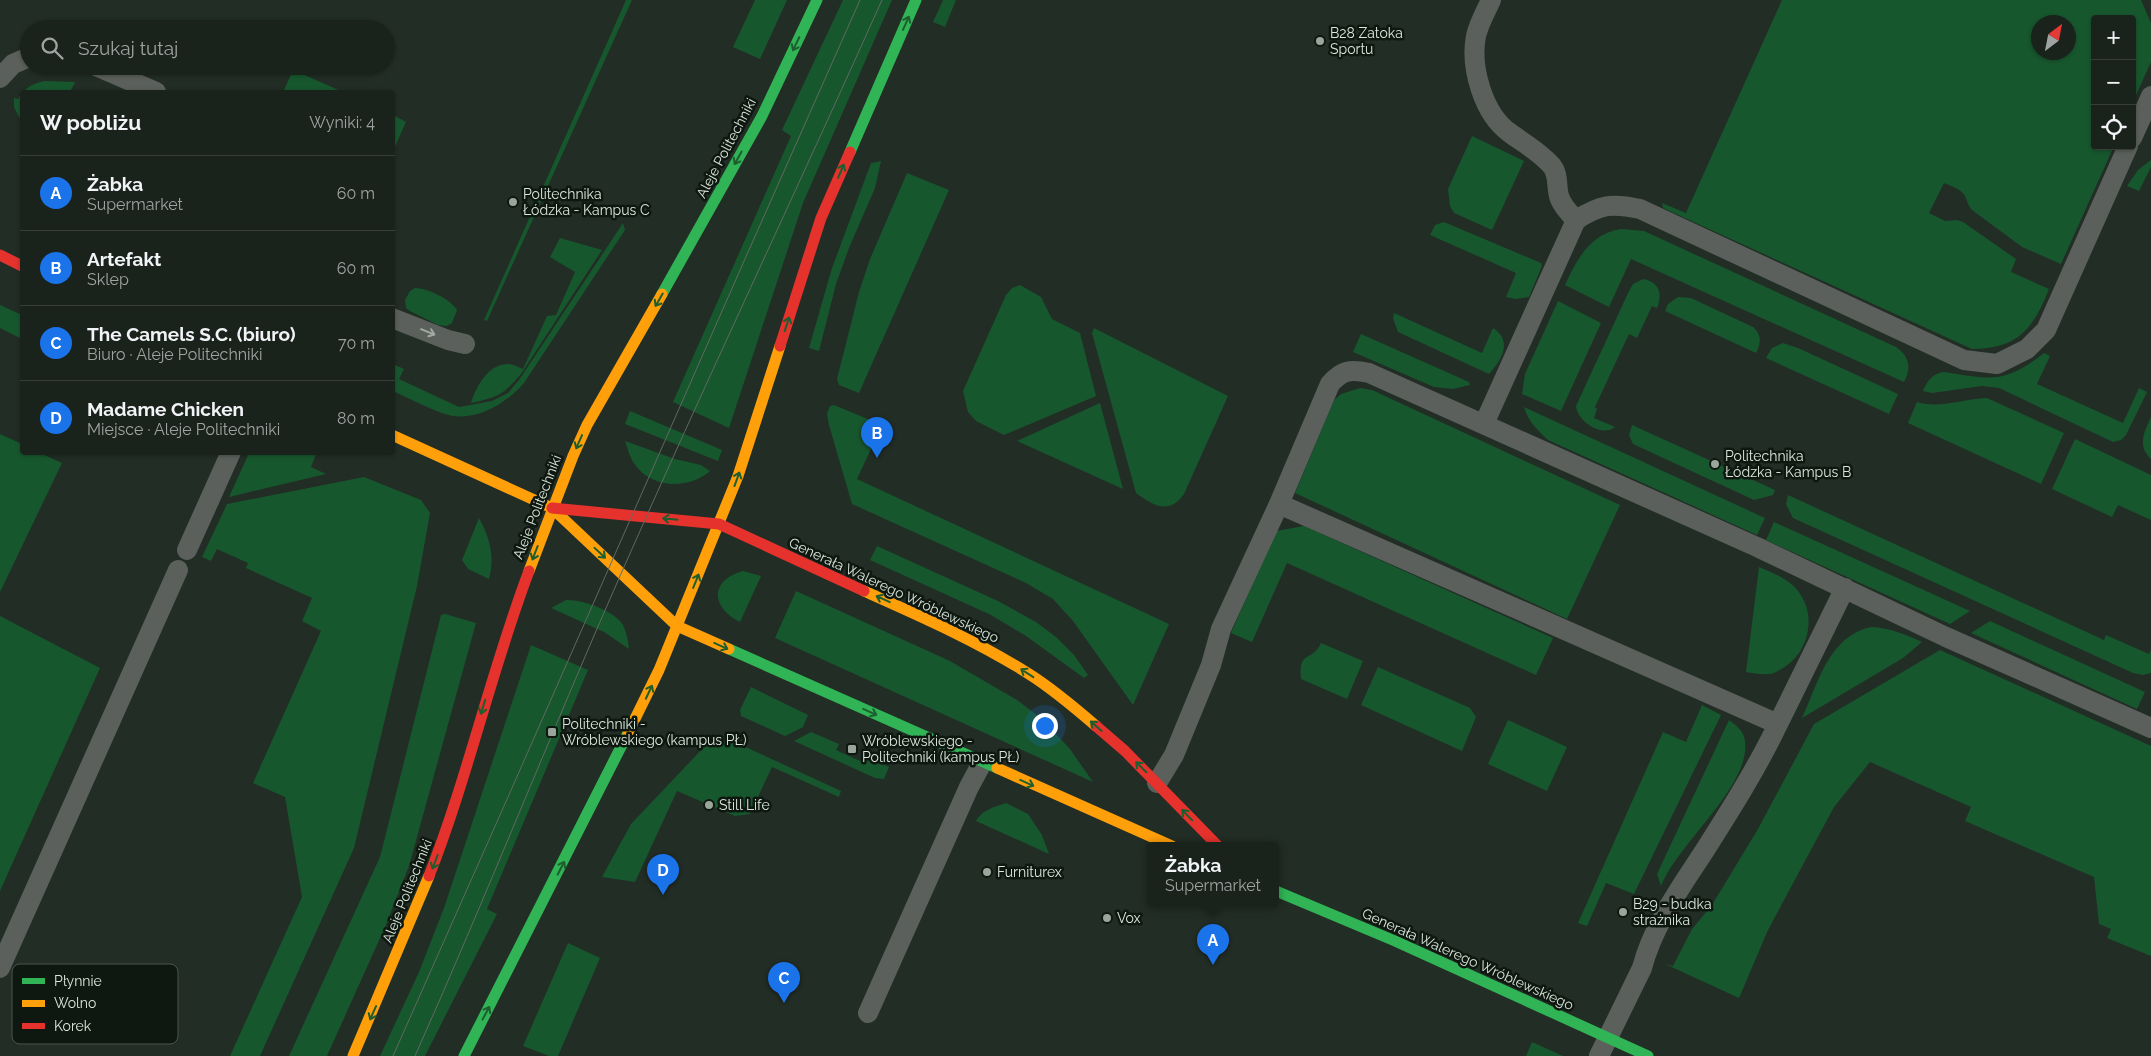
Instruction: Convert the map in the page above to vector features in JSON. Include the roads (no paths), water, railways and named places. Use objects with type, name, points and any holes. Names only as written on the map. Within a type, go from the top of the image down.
[{"type":"main road","name":"Aleje Politechniki","points":[[353,1056],[444,840],[510,621],[552,508],[587,425],[762,116],[817,0]]},
{"type":"main road","points":[[464,1056],[643,705],[677,626],[738,476],[821,218],[916,0]]},
{"type":"main road","points":[[0,255],[20,265]]},
{"type":"main road","name":"Generała Walerego Wróblewskiego","points":[[395,436],[552,508],[677,626],[1163,842]]},
{"type":"main road","name":"Generała Walerego Wróblewskiego","points":[[552,508],[719,524],[952,631],[999,655],[1067,701],[1125,752],[1214,842]]},
{"type":"main road","name":"Generała Walerego Wróblewskiego","points":[[1279,892],[1395,942],[1648,1056]]},
{"type":"lane","points":[[1491,0],[1476,35],[1475,54],[1482,90],[1498,122],[1510,133],[1537,151],[1553,167],[1557,176],[1559,198],[1576,220]]},
{"type":"lane","points":[[0,78],[12,64],[20,61]]},
{"type":"lane","points":[[117,75],[151,90]]},
{"type":"lane","points":[[2136,131],[2149,107]]},
{"type":"lane","points":[[1484,424],[1576,220],[1596,209],[1607,205],[1621,205],[1640,209],[1964,360],[1997,364],[2027,349],[2046,330],[2126,150]]},
{"type":"lane","points":[[395,319],[448,340],[465,344]]},
{"type":"lane","points":[[1157,783],[1174,755],[1211,665],[1221,629],[1279,504],[1330,384],[1345,371],[1356,370],[1369,373],[1484,424],[1845,588],[1946,637],[2151,728]]},
{"type":"lane","points":[[187,550],[230,455]]},
{"type":"lane","points":[[1279,504],[1778,724]]},
{"type":"lane","points":[[0,968],[178,570]]},
{"type":"lane","points":[[1599,1056],[1642,968],[1645,956],[1660,923],[1753,774],[1845,588]]},
{"type":"lane","points":[[868,1013],[969,787],[982,763]]},
{"type":"tram line","points":[[393,1056],[860,0]]},
{"type":"tram line","points":[[415,1056],[620,576],[882,0]]},
{"type":"place","name":"B28 Zatoka Sportu","points":[[1320,41]]},
{"type":"place","name":"Politechnika Łódzka - Kampus C","points":[[513,202]]},
{"type":"place","name":"Artefakt","points":[[877,458]]},
{"type":"place","name":"Politechnika Łódzka - Kampus B","points":[[1715,464]]},
{"type":"place","name":"Politechniki - Wróblewskiego (kampus PŁ)","points":[[552,732]]},
{"type":"place","name":"Wróblewskiego - Politechniki (kampus PŁ)","points":[[852,749]]},
{"type":"place","name":"Still Life","points":[[709,805]]},
{"type":"place","name":"Furniturex","points":[[987,872]]},
{"type":"place","name":"Madame Chicken","points":[[663,895]]},
{"type":"place","name":"B29 - budka strażnika","points":[[1623,912]]},
{"type":"place","name":"Vox","points":[[1107,918]]},
{"type":"place","name":"Żabka","points":[[1213,965]]},
{"type":"place","name":"The Camels S.C. (biuro)","points":[[784,1003]]}]
